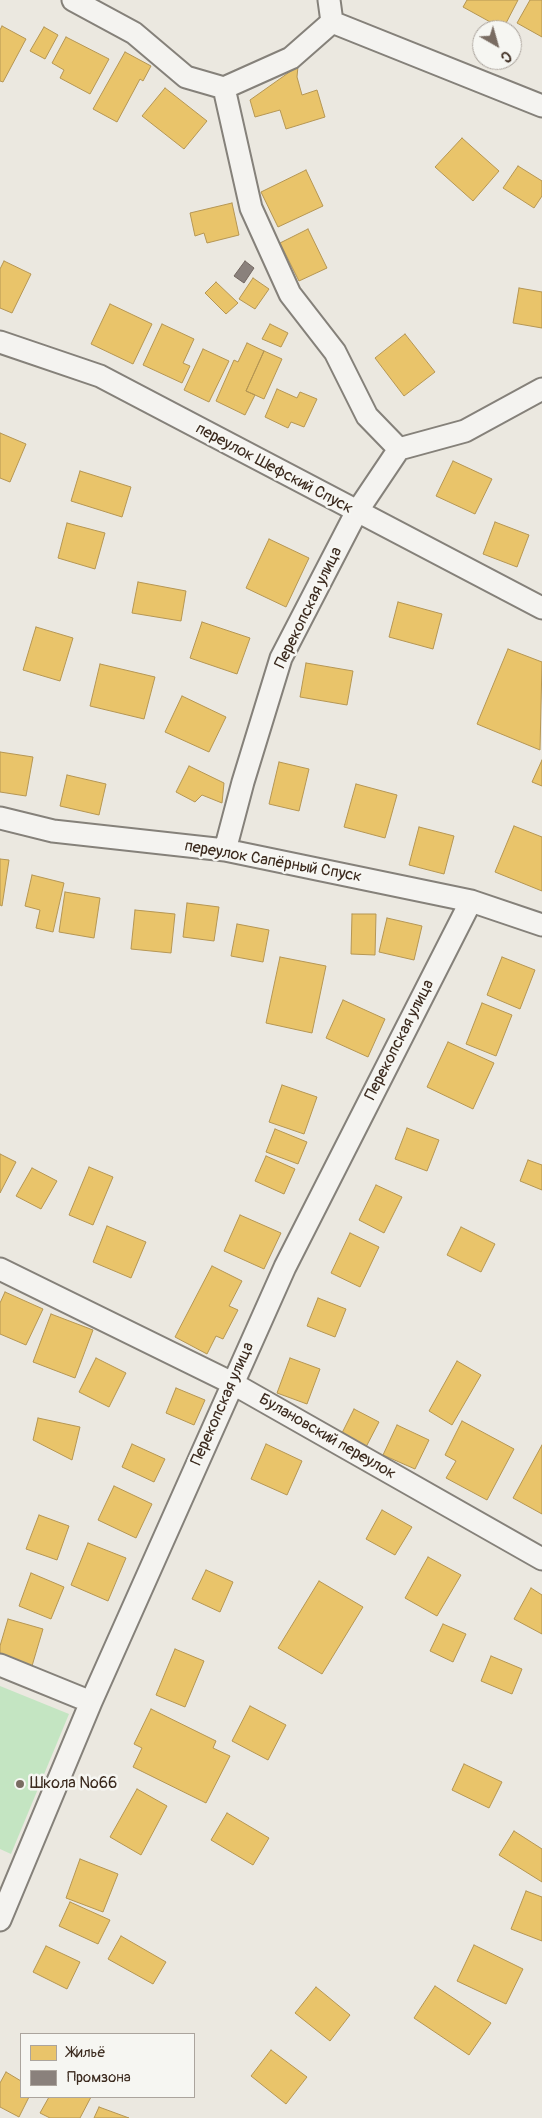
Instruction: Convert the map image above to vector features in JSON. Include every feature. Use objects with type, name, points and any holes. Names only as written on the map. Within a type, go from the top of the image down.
[{"type":"street","points":[[73,0],[134,33],[186,76],[224,88],[291,58],[332,22]]},
{"type":"street","points":[[329,0],[332,22]]},
{"type":"street","points":[[332,22],[542,106]]},
{"type":"street","points":[[224,88],[251,208],[290,294],[335,352],[367,416],[399,449],[465,431],[542,389]]},
{"type":"street","name":"переулок Шефский Спуск","points":[[0,342],[100,376],[356,513],[542,608]]},
{"type":"street","name":"Перекопская улица","points":[[225,850],[242,782],[281,658],[356,513],[399,449]]},
{"type":"street","name":"переулок Сапёрный Спуск","points":[[0,818],[53,831],[225,850],[471,901],[542,925]]},
{"type":"street","name":"Перекопская улица","points":[[0,1920],[92,1702],[285,1267],[471,901]]},
{"type":"street","name":"Булановский переулок","points":[[0,1269],[232,1383],[542,1560]]},
{"type":"street","points":[[0,1665],[92,1702]]},
{"type":"green space","name":"Школа №66","points":[[0,1686],[69,1714],[11,1854],[0,1849]]},
{"type":"building: Жильё","points":[[467,0],[518,0],[508,20],[487,20],[463,7]]},
{"type":"building: Жильё","points":[[530,0],[542,0],[542,37],[522,26],[522,20],[519,20]]},
{"type":"building: Жильё","points":[[2,26],[26,39],[3,82],[0,81],[0,30]]},
{"type":"building: Жильё","points":[[44,27],[58,35],[45,59],[30,51]]},
{"type":"building: Жильё","points":[[66,37],[109,59],[90,94],[60,78],[64,70],[52,63]]},
{"type":"building: Жильё","points":[[125,52],[151,66],[143,81],[140,79],[117,122],[93,109]]},
{"type":"building: Жильё","points":[[298,66],[297,77],[302,95],[317,90],[325,117],[286,129],[280,110],[255,117],[250,100]]},
{"type":"building: Жильё","points":[[165,88],[207,121],[184,149],[142,116]]},
{"type":"building: Жильё","points":[[462,138],[499,171],[473,201],[435,167]]},
{"type":"building: Жильё","points":[[518,166],[542,181],[542,196],[534,208],[503,188]]},
{"type":"building: Жильё","points":[[306,170],[323,206],[278,227],[261,192]]},
{"type":"building: Жильё","points":[[232,203],[239,235],[207,243],[204,233],[195,236],[190,213]]},
{"type":"building: Жильё","points":[[308,229],[327,268],[299,281],[280,243]]},
{"type":"building: Жильё","points":[[4,261],[31,274],[12,313],[0,308],[0,269]]},
{"type":"building: Жильё","points":[[253,278],[269,289],[255,309],[239,299]]},
{"type":"building: Жильё","points":[[216,282],[238,303],[226,314],[205,293]]},
{"type":"building: Жильё","points":[[519,288],[542,292],[542,328],[513,323]]},
{"type":"building: Жильё","points":[[110,304],[152,324],[133,364],[91,344]]},
{"type":"building: Жильё","points":[[162,324],[194,339],[183,363],[190,366],[182,383],[143,365]]},
{"type":"building: Жильё","points":[[270,324],[288,333],[281,347],[262,339]]},
{"type":"building: Жильё","points":[[405,334],[435,372],[404,396],[375,358]]},
{"type":"building: Жильё","points":[[247,343],[264,351],[246,391],[255,395],[245,415],[216,401],[234,360],[238,362]]},
{"type":"building: Жильё","points":[[203,349],[229,361],[209,402],[184,390]]},
{"type":"building: Жильё","points":[[264,351],[282,359],[264,399],[246,391]]},
{"type":"building: Жильё","points":[[277,389],[297,398],[300,392],[317,399],[304,427],[291,422],[288,428],[265,417]]},
{"type":"building: Жильё","points":[[0,433],[26,444],[10,482],[0,478]]},
{"type":"building: Жильё","points":[[453,461],[492,479],[475,514],[436,496]]},
{"type":"building: Жильё","points":[[80,471],[131,487],[122,517],[71,501]]},
{"type":"building: Жильё","points":[[495,522],[529,535],[517,567],[483,554]]},
{"type":"building: Жильё","points":[[67,523],[105,533],[95,569],[58,558]]},
{"type":"building: Жильё","points":[[269,539],[309,558],[286,607],[246,588]]},
{"type":"building: Жильё","points":[[138,582],[186,591],[181,621],[132,613]]},
{"type":"building: Жильё","points":[[398,602],[442,614],[433,649],[389,637]]},
{"type":"building: Жильё","points":[[202,622],[250,638],[237,674],[190,658]]},
{"type":"building: Жильё","points":[[36,627],[73,638],[60,681],[23,670]]},
{"type":"building: Жильё","points":[[508,649],[542,662],[540,750],[477,724]]},
{"type":"building: Жильё","points":[[306,663],[353,671],[347,705],[300,697]]},
{"type":"building: Жильё","points":[[100,664],[155,677],[144,719],[90,706]]},
{"type":"building: Жильё","points":[[182,696],[226,717],[209,752],[165,732]]},
{"type":"building: Жильё","points":[[0,752],[33,757],[26,796],[0,792]]},
{"type":"building: Жильё","points":[[542,760],[542,786],[532,782]]},
{"type":"building: Жильё","points":[[279,762],[309,769],[299,811],[269,804]]},
{"type":"building: Жильё","points":[[189,766],[224,783],[222,803],[202,795],[195,802],[176,792]]},
{"type":"building: Жильё","points":[[67,775],[106,784],[99,815],[60,806]]},
{"type":"building: Жильё","points":[[356,784],[397,795],[385,838],[344,827]]},
{"type":"building: Жильё","points":[[514,826],[542,837],[542,891],[495,872]]},
{"type":"building: Жильё","points":[[419,827],[454,836],[444,874],[409,865]]},
{"type":"building: Жильё","points":[[0,859],[9,860],[2,906],[0,905]]},
{"type":"building: Жильё","points":[[32,875],[64,883],[53,932],[36,928],[40,910],[25,906]]},
{"type":"building: Жильё","points":[[65,892],[100,898],[94,938],[59,932]]},
{"type":"building: Жильё","points":[[187,903],[219,907],[214,941],[183,937]]},
{"type":"building: Жильё","points":[[135,910],[175,914],[171,953],[131,949]]},
{"type":"building: Жильё","points":[[352,914],[376,914],[375,955],[351,954]]},
{"type":"building: Жильё","points":[[387,918],[422,926],[414,960],[379,952]]},
{"type":"building: Жильё","points":[[237,924],[269,930],[263,962],[231,956]]},
{"type":"building: Жильё","points":[[280,957],[326,966],[312,1033],[266,1023]]},
{"type":"building: Жильё","points":[[502,957],[535,970],[520,1009],[487,995]]},
{"type":"building: Жильё","points":[[343,1000],[385,1019],[368,1057],[326,1038]]},
{"type":"building: Жильё","points":[[482,1003],[512,1015],[496,1056],[466,1044]]},
{"type":"building: Жильё","points":[[448,1042],[494,1063],[473,1109],[427,1087]]},
{"type":"building: Жильё","points":[[282,1085],[317,1097],[304,1134],[269,1122]]},
{"type":"building: Жильё","points":[[407,1128],[439,1140],[427,1171],[395,1159]]},
{"type":"building: Жильё","points":[[275,1129],[307,1142],[298,1164],[266,1152]]},
{"type":"building: Жильё","points":[[0,1154],[16,1162],[0,1193]]},
{"type":"building: Жильё","points":[[266,1156],[295,1169],[284,1194],[255,1181]]},
{"type":"building: Жильё","points":[[528,1160],[542,1165],[542,1190],[520,1181]]},
{"type":"building: Жильё","points":[[89,1167],[113,1177],[93,1225],[69,1215]]},
{"type":"building: Жильё","points":[[32,1168],[57,1181],[41,1209],[16,1196]]},
{"type":"building: Жильё","points":[[376,1185],[402,1197],[384,1233],[359,1220]]},
{"type":"building: Жильё","points":[[240,1215],[281,1233],[264,1269],[224,1251]]},
{"type":"building: Жильё","points":[[107,1226],[146,1242],[131,1278],[93,1262]]},
{"type":"building: Жильё","points":[[461,1227],[495,1244],[481,1272],[447,1255]]},
{"type":"building: Жильё","points":[[350,1233],[379,1247],[360,1287],[331,1273]]},
{"type":"building: Жильё","points":[[212,1266],[242,1281],[229,1306],[238,1310],[223,1339],[216,1336],[207,1354],[175,1337]]},
{"type":"building: Жильё","points":[[5,1292],[43,1309],[26,1345],[0,1334],[0,1303]]},
{"type":"building: Жильё","points":[[318,1298],[346,1309],[335,1337],[307,1326]]},
{"type":"building: Жильё","points":[[51,1314],[93,1330],[75,1378],[33,1362]]},
{"type":"building: Жильё","points":[[96,1358],[126,1373],[109,1407],[79,1392]]},
{"type":"building: Жильё","points":[[290,1358],[320,1369],[307,1404],[277,1393]]},
{"type":"building: Жильё","points":[[457,1361],[481,1375],[452,1425],[429,1411]]},
{"type":"building: Жильё","points":[[176,1388],[205,1400],[194,1425],[166,1413]]},
{"type":"building: Жильё","points":[[354,1409],[379,1422],[366,1447],[341,1435]]},
{"type":"building: Жильё","points":[[38,1418],[80,1427],[72,1460],[33,1440]]},
{"type":"building: Жильё","points":[[462,1421],[514,1449],[487,1500],[446,1478],[456,1461],[445,1455]]},
{"type":"building: Жильё","points":[[397,1425],[429,1440],[415,1469],[383,1455]]},
{"type":"building: Жильё","points":[[132,1444],[165,1459],[154,1482],[122,1467]]},
{"type":"building: Жильё","points":[[266,1444],[302,1461],[287,1495],[251,1479]]},
{"type":"building: Жильё","points":[[542,1445],[542,1514],[513,1498]]},
{"type":"building: Жильё","points":[[114,1486],[152,1504],[136,1538],[98,1520]]},
{"type":"building: Жильё","points":[[382,1510],[412,1527],[395,1555],[366,1539]]},
{"type":"building: Жильё","points":[[39,1515],[69,1526],[57,1560],[26,1549]]},
{"type":"building: Жильё","points":[[88,1543],[126,1558],[108,1601],[71,1585]]},
{"type":"building: Жильё","points":[[428,1557],[461,1575],[437,1616],[405,1598]]},
{"type":"building: Жильё","points":[[206,1570],[233,1582],[220,1612],[192,1599]]},
{"type":"building: Жильё","points":[[31,1573],[64,1587],[51,1619],[19,1606]]},
{"type":"building: Жильё","points":[[319,1581],[363,1607],[322,1674],[278,1648]]},
{"type":"building: Жильё","points":[[531,1588],[542,1595],[542,1634],[514,1619]]},
{"type":"building: Жильё","points":[[8,1619],[43,1629],[32,1666],[0,1656],[0,1646]]},
{"type":"building: Жильё","points":[[443,1624],[466,1634],[453,1662],[430,1651]]},
{"type":"building: Жильё","points":[[175,1649],[204,1661],[185,1707],[156,1695]]},
{"type":"building: Жильё","points":[[491,1656],[522,1669],[512,1694],[481,1681]]},
{"type":"building: Жильё","points":[[250,1706],[286,1725],[268,1760],[232,1741]]},
{"type":"building: Жильё","points":[[151,1709],[216,1741],[213,1748],[230,1756],[206,1803],[133,1767],[142,1748],[134,1744]]},
{"type":"building: Жильё","points":[[464,1764],[502,1782],[489,1808],[452,1790]]},
{"type":"building: Жильё","points":[[137,1789],[167,1806],[141,1855],[110,1837]]},
{"type":"building: Жильё","points":[[227,1813],[269,1838],[253,1865],[211,1840]]},
{"type":"building: Жильё","points":[[514,1831],[542,1849],[542,1882],[499,1855]]},
{"type":"building: Жильё","points":[[80,1859],[118,1874],[103,1912],[66,1898]]},
{"type":"building: Жильё","points":[[526,1891],[542,1897],[542,1941],[511,1929]]},
{"type":"building: Жильё","points":[[70,1902],[110,1920],[98,1944],[59,1926]]},
{"type":"building: Жильё","points":[[121,1936],[166,1962],[153,1984],[108,1959]]},
{"type":"building: Жильё","points":[[474,1945],[523,1969],[506,2004],[457,1981]]},
{"type":"building: Жильё","points":[[46,1946],[80,1962],[67,1989],[33,1972]]},
{"type":"building: Жильё","points":[[435,1986],[491,2023],[469,2055],[414,2018]]},
{"type":"building: Жильё","points":[[316,1987],[350,2015],[330,2041],[295,2013]]},
{"type":"building: Жильё","points":[[271,2050],[307,2077],[286,2104],[251,2076]]},
{"type":"building: Жильё","points":[[6,2072],[20,2080],[20,2098],[28,2098],[19,2117],[0,2107],[0,2083]]},
{"type":"building: Жильё","points":[[48,2098],[90,2098],[80,2118],[50,2118],[40,2113]]},
{"type":"building: Жильё","points":[[99,2107],[129,2118],[94,2118]]},
{"type":"building: Промзона","points":[[245,261],[254,268],[244,283],[234,276]]},
{"type":"place","name":"Школа №66","points":[[20,1784]]}]
